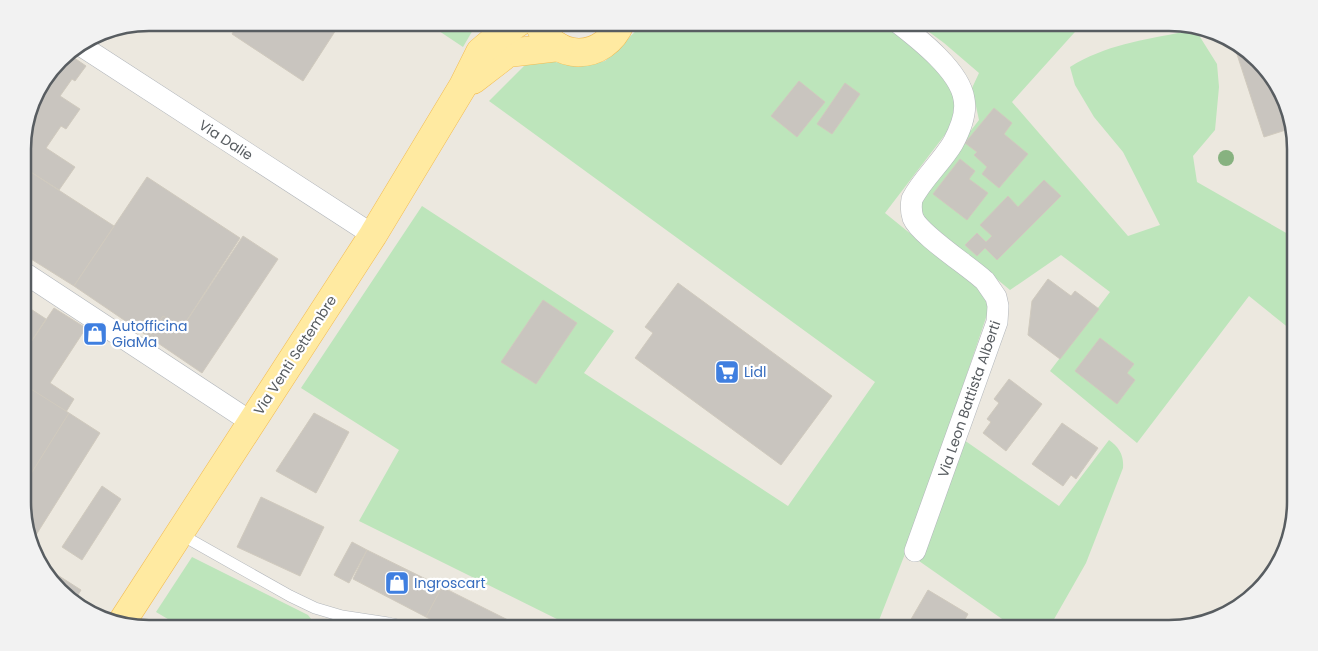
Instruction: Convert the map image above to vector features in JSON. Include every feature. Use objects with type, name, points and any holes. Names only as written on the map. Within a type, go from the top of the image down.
[{"type":"main road","name":"Via Venti Settembre","points":[[125,617],[373,234],[463,86],[480,52],[506,31]]},
{"type":"main road","points":[[544,31],[549,40],[559,47]]},
{"type":"main road","name":"Via Venti Settembre","points":[[463,86],[508,53],[559,47],[569,52],[591,51],[602,47],[615,31]]},
{"type":"street","name":"Via Leon Battista Alberti","points":[[907,31],[936,56],[956,80],[964,98],[963,118],[957,135],[912,199],[913,219],[923,230],[985,281],[992,289],[998,306],[997,322],[985,359],[914,551]]},
{"type":"street","name":"Via Dalie","points":[[87,49],[373,234]]},
{"type":"street","points":[[32,278],[251,422]]},
{"type":"lane","points":[[180,534],[290,596],[316,608],[342,616],[367,620]]},
{"type":"green space","points":[[439,31],[472,31],[463,47]]},
{"type":"green space","points":[[636,31],[893,31],[933,61],[947,80],[960,115],[885,213],[992,300],[912,536],[879,619],[558,620],[359,521],[399,450],[301,388],[422,206],[614,331],[584,373],[788,506],[875,382],[489,101],[533,57],[578,67],[605,61]]},
{"type":"green space","points":[[928,31],[1076,31],[1012,102],[1128,236],[1160,225],[1123,152],[1094,117],[1075,85],[1070,67],[1111,48],[1183,32],[1199,35],[1217,64],[1219,87],[1215,130],[1193,156],[1197,182],[1287,233],[1287,327],[1249,296],[1137,443],[1050,371],[1110,292],[1061,255],[1010,290],[915,211],[917,200],[979,120],[972,88],[979,73]]},
{"type":"green space","points":[[964,440],[1059,506],[1109,440],[1120,452],[1123,459],[1123,468],[1086,563],[1054,619],[1002,619],[919,561]]},
{"type":"green space","points":[[192,557],[308,615],[312,620],[169,620],[156,612]]},
{"type":"building","points":[[234,31],[335,31],[303,81],[232,34]]},
{"type":"building","points":[[1237,53],[1262,77],[1271,90],[1283,118],[1285,130],[1264,137]]},
{"type":"building","points":[[74,58],[86,66],[75,81],[72,79],[60,96],[80,109],[66,129],[61,126],[46,148],[75,167],[59,190],[32,173],[32,134],[35,118],[47,90],[60,71]]},
{"type":"building","points":[[799,81],[825,102],[797,137],[771,116]]},
{"type":"building","points":[[845,83],[860,94],[832,134],[817,124]]},
{"type":"building","points":[[994,108],[1012,123],[1004,134],[1028,154],[999,188],[982,174],[987,167],[974,155],[977,152],[965,143]]},
{"type":"building","points":[[960,159],[975,171],[969,179],[988,193],[967,220],[933,194]]},
{"type":"building","points":[[32,173],[114,226],[74,286],[32,259]]},
{"type":"building","points":[[147,177],[240,238],[182,328],[163,316],[149,337],[74,286]]},
{"type":"building","points":[[1044,180],[1061,196],[997,260],[985,248],[977,256],[965,245],[977,233],[986,242],[992,236],[980,225],[1008,196],[1018,207]]},
{"type":"building","points":[[243,236],[278,259],[202,373],[149,337],[163,316],[182,328]]},
{"type":"building","points":[[1048,279],[1071,296],[1075,291],[1099,309],[1060,359],[1028,335],[1032,301]]},
{"type":"building","name":"Lidl","points":[[678,283],[832,396],[781,465],[635,358],[653,333],[645,327]]},
{"type":"building","points":[[543,300],[577,323],[536,384],[501,362]]},
{"type":"building","points":[[54,308],[86,328],[50,383],[74,399],[66,412],[31,389],[31,341]]},
{"type":"building","points":[[32,310],[46,319],[31,341]]},
{"type":"building","points":[[1100,338],[1134,364],[1127,373],[1135,380],[1117,404],[1075,371]]},
{"type":"building","points":[[1009,379],[1042,404],[1006,451],[983,433],[991,422],[987,419],[999,403],[994,399]]},
{"type":"building","points":[[31,389],[69,413],[31,474]]},
{"type":"building","points":[[69,413],[100,433],[36,535],[32,517],[31,474]]},
{"type":"building","points":[[314,413],[349,432],[316,493],[276,471]]},
{"type":"building","points":[[1062,423],[1098,448],[1076,479],[1071,475],[1063,486],[1032,464]]},
{"type":"building","points":[[102,486],[121,499],[82,560],[62,547]]},
{"type":"building","points":[[261,497],[324,527],[300,576],[237,547]]},
{"type":"building","points":[[352,542],[367,550],[349,583],[334,575]]},
{"type":"building","name":"Ingroscart","points":[[367,550],[442,587],[426,617],[353,579]]},
{"type":"building","points":[[56,574],[81,590],[78,596]]},
{"type":"building","points":[[442,587],[507,620],[432,620],[426,617]]},
{"type":"building","points":[[928,590],[968,614],[965,619],[911,619]]},
{"type":"place","name":"Autofficina GiaMa","points":[[95,334]]},
{"type":"place","name":"Lidl","points":[[727,372]]},
{"type":"place","name":"Ingroscart","points":[[397,583]]}]
